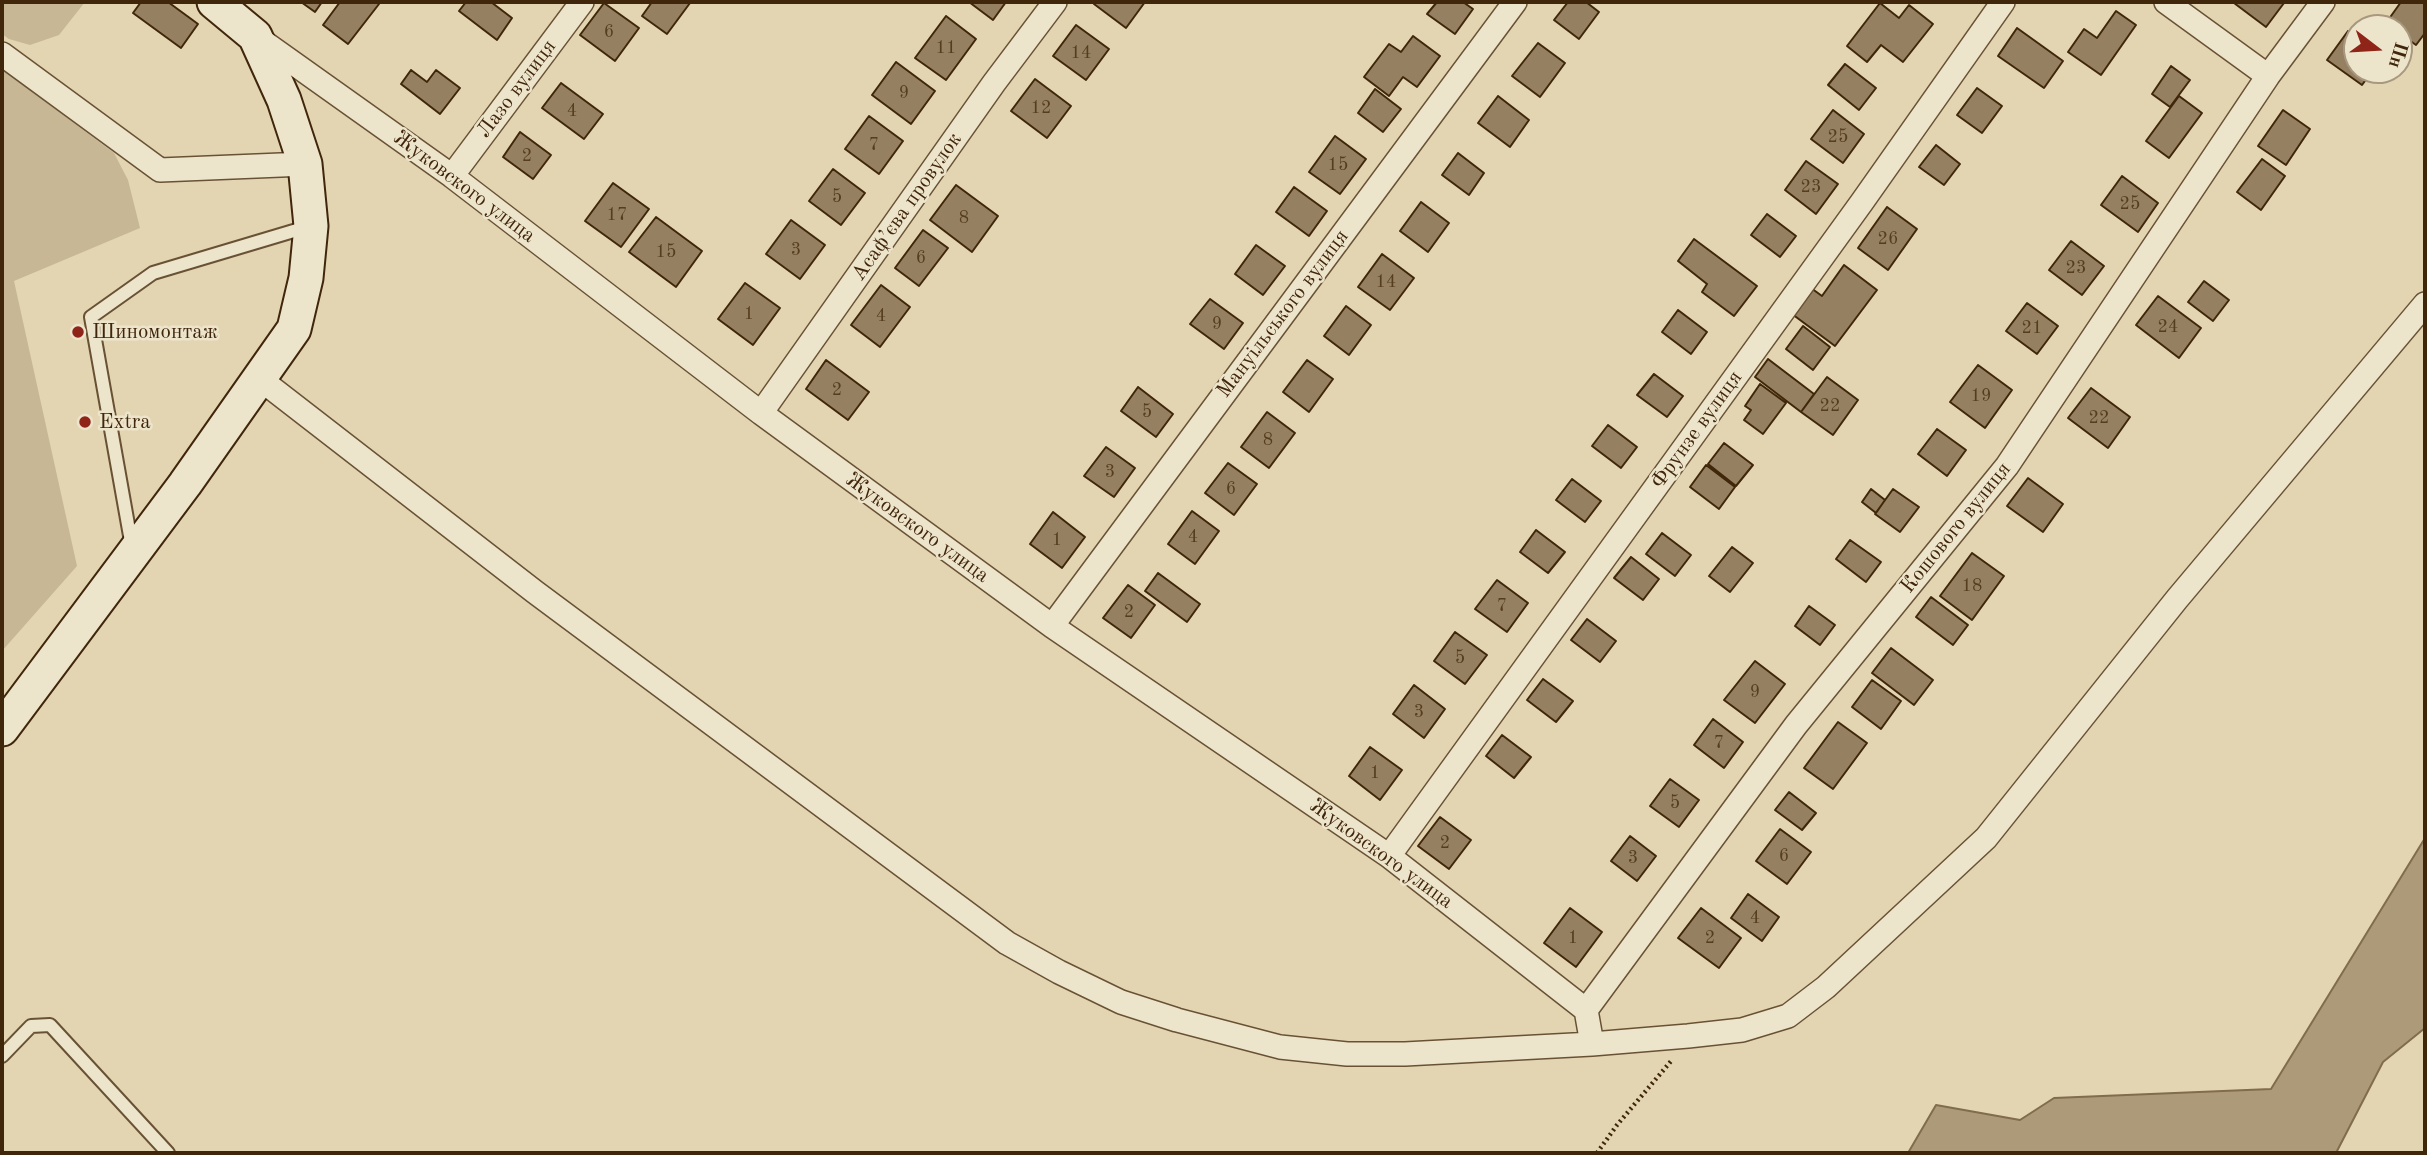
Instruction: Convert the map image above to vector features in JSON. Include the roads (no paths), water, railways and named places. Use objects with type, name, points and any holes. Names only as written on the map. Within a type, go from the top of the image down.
[{"type":"street","points":[[2,729],[185,484],[294,329],[306,278],[311,226],[305,164],[284,100],[255,36],[214,2]]},
{"type":"street","name":"Лазо вулиця","points":[[452,176],[582,2]]},
{"type":"street","name":"Асаф’єва провулок","points":[[761,414],[994,83],[1055,2]]},
{"type":"street","name":"Мануільського вулиця","points":[[1052,626],[1514,2]]},
{"type":"street","name":"Фрунзе вулиця","points":[[1389,856],[1862,202],[2003,2]]},
{"type":"street","points":[[2166,2],[2268,76]]},
{"type":"street","name":"Кошового вулиця","points":[[1586,1010],[1796,725],[2007,466],[2268,76],[2323,2]]},
{"type":"street","name":"Жуковского улица","points":[[255,36],[452,176],[761,414],[1052,626],[1389,856],[1586,1010]]},
{"type":"street","points":[[2,54],[160,170],[305,164]]},
{"type":"street","points":[[260,379],[535,592],[1007,943],[1121,1002],[1177,1020],[1280,1047],[1347,1054],[1405,1054],[1688,1036],[1742,1030],[1788,1016],[1826,987],[1986,838],[2177,599],[2425,304]]},
{"type":"street","points":[[1586,1010],[1592,1044]]},
{"type":"lane","points":[[133,551],[90,317],[153,272],[311,226]]},
{"type":"lane","points":[[2,1056],[31,1027],[50,1025],[168,1153]]},
{"type":"place","name":"Шиномонтаж","points":[[78,332]]},
{"type":"place","name":"Extra","points":[[85,422]]}]
